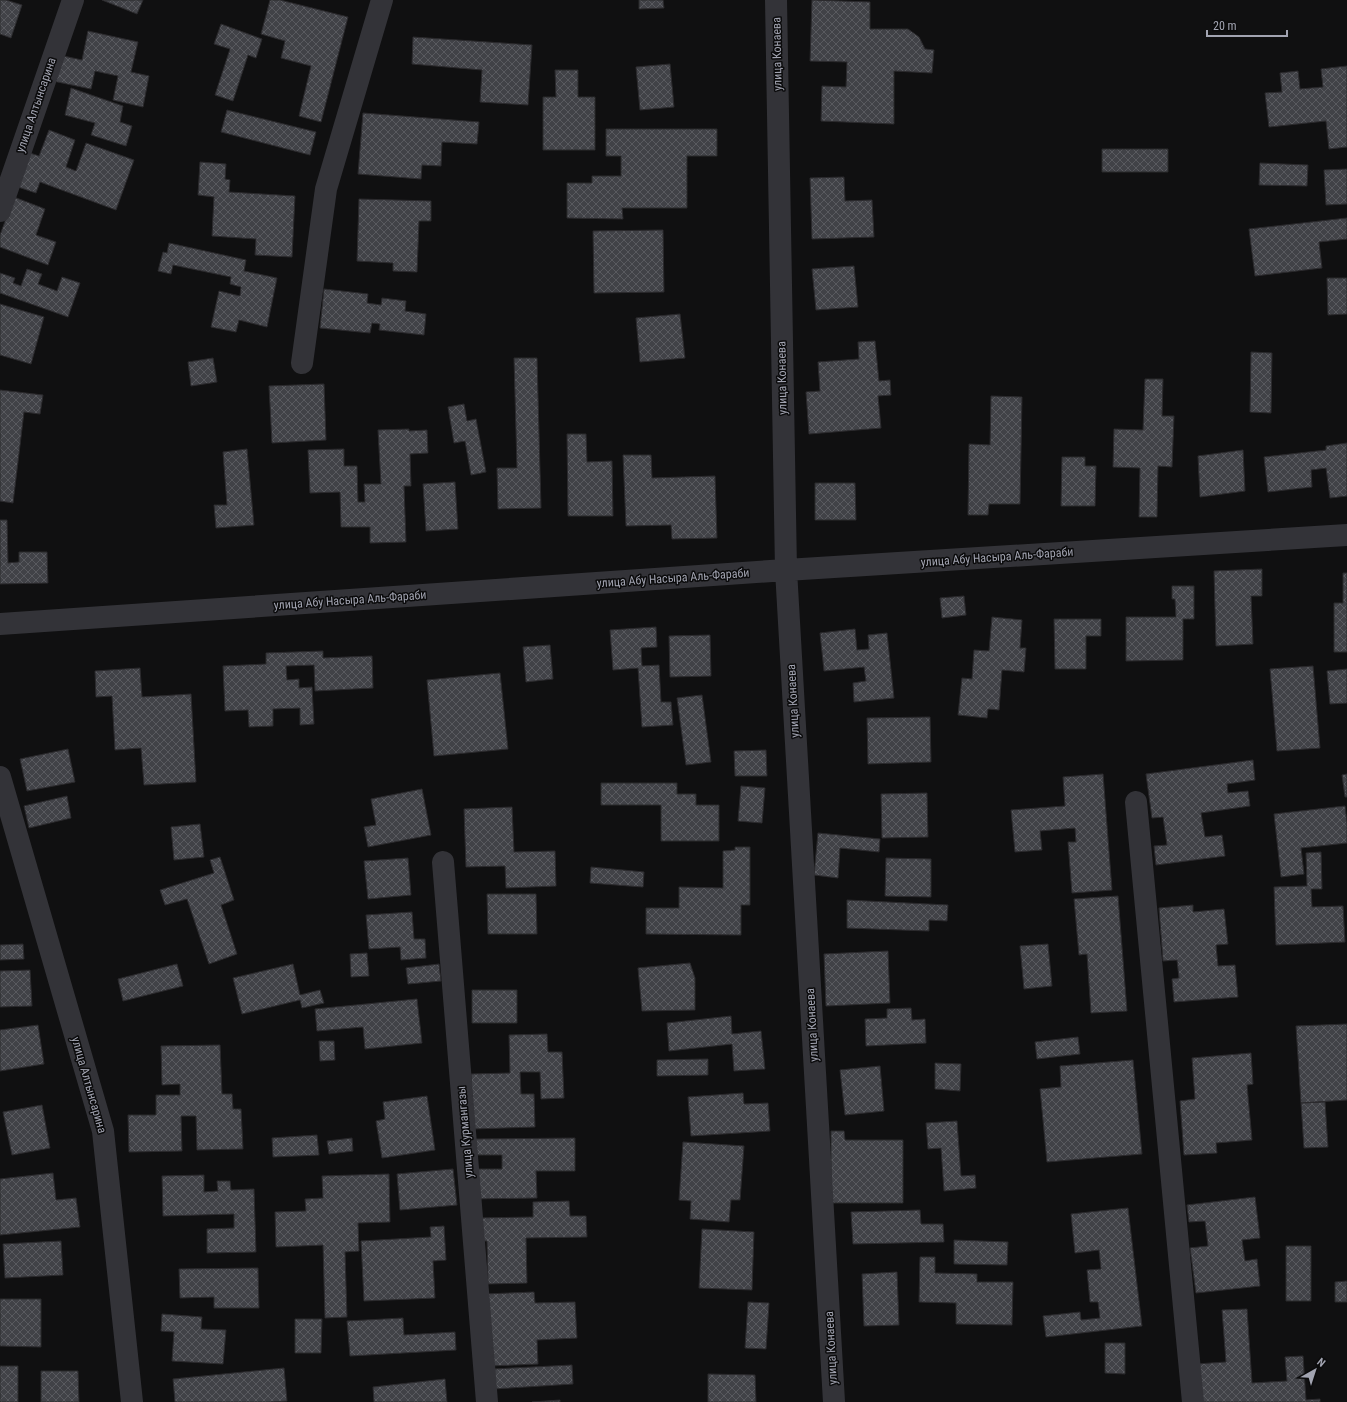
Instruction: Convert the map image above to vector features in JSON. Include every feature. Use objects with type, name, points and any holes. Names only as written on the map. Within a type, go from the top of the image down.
[{"type":"street","name":"улица Алтынсарина","points":[[0,210],[73,0]]},
{"type":"street","points":[[302,363],[326,189],[382,0]]},
{"type":"street","name":"улица Конаева","points":[[776,0],[786,570],[834,1402]]},
{"type":"street","name":"улица Абу Насыра Аль-Фараби","points":[[0,624],[786,570],[1347,535]]},
{"type":"street","name":"улица Алтынсарина","points":[[0,777],[103,1131],[132,1402]]},
{"type":"street","points":[[1136,802],[1192,1402]]},
{"type":"street","name":"улица Курмангазы","points":[[443,862],[487,1402]]},
{"type":"building","points":[[0,0],[6,0],[22,5],[11,38],[0,34]]},
{"type":"building","points":[[102,0],[143,0],[137,14]]},
{"type":"building","points":[[270,0],[280,0],[348,17],[321,122],[299,116],[311,66],[281,58],[285,41],[261,34]]},
{"type":"building","points":[[639,0],[663,0],[664,8],[639,9]]},
{"type":"building","points":[[812,0],[870,2],[870,29],[908,29],[919,37],[925,49],[934,50],[932,73],[894,71],[894,124],[821,121],[822,86],[846,87],[847,62],[810,61]]},
{"type":"building","points":[[221,24],[262,39],[256,58],[248,55],[233,101],[215,95],[230,49],[214,44]]},
{"type":"building","points":[[88,31],[138,42],[131,72],[149,76],[143,107],[113,100],[118,76],[95,71],[91,89],[53,81],[59,55],[82,60]]},
{"type":"building","points":[[413,37],[532,45],[528,105],[480,102],[482,70],[412,64]]},
{"type":"building","points":[[670,64],[674,107],[640,110],[636,67]]},
{"type":"building","points":[[1347,66],[1347,147],[1329,149],[1326,121],[1269,127],[1265,93],[1282,92],[1280,73],[1298,71],[1300,89],[1323,87],[1321,69]]},
{"type":"building","points":[[555,70],[578,70],[578,97],[595,97],[595,150],[543,150],[543,97],[556,97]]},
{"type":"building","points":[[71,88],[123,106],[120,122],[132,126],[126,146],[91,135],[95,123],[65,115]]},
{"type":"building","points":[[227,110],[316,132],[310,155],[221,132]]},
{"type":"building","points":[[363,113],[479,122],[477,144],[442,142],[441,166],[422,165],[421,179],[358,174]]},
{"type":"building","points":[[606,129],[717,129],[717,156],[687,156],[687,208],[622,208],[623,219],[567,218],[567,183],[592,183],[592,176],[621,176],[621,156],[606,156]]},
{"type":"building","points":[[49,130],[75,140],[66,167],[76,171],[86,143],[134,160],[116,210],[40,182],[36,193],[12,185],[24,151],[39,156]]},
{"type":"building","points":[[1102,149],[1168,149],[1168,172],[1102,172]]},
{"type":"building","points":[[200,162],[226,164],[225,179],[230,180],[229,192],[295,196],[292,257],[255,255],[256,239],[212,236],[214,197],[198,195]]},
{"type":"building","points":[[1260,163],[1308,165],[1307,186],[1259,185]]},
{"type":"building","points":[[1347,169],[1347,204],[1326,205],[1324,170]]},
{"type":"building","points":[[844,177],[845,201],[872,200],[874,237],[812,239],[810,178]]},
{"type":"building","points":[[14,197],[45,209],[36,235],[56,242],[48,265],[0,247],[0,235]]},
{"type":"building","points":[[359,199],[431,201],[431,221],[419,221],[417,272],[393,271],[393,263],[357,261]]},
{"type":"building","points":[[1347,218],[1347,239],[1319,242],[1322,268],[1255,276],[1249,229]]},
{"type":"building","points":[[663,230],[664,292],[594,293],[593,231]]},
{"type":"building","points":[[169,243],[246,260],[244,271],[277,278],[267,327],[239,320],[236,332],[211,327],[219,291],[240,296],[241,287],[230,284],[231,277],[173,265],[171,274],[158,271],[163,252],[167,253]]},
{"type":"building","points":[[854,266],[858,307],[816,310],[812,269]]},
{"type":"building","points":[[27,269],[42,274],[38,284],[57,291],[62,277],[80,283],[68,317],[0,293],[0,273],[15,278],[13,283],[21,286]]},
{"type":"building","points":[[1327,278],[1347,278],[1347,314],[1328,315]]},
{"type":"building","points":[[324,289],[368,294],[367,303],[381,305],[382,298],[406,301],[405,311],[426,314],[424,335],[379,330],[380,324],[372,323],[370,333],[320,328]]},
{"type":"building","points":[[0,304],[44,317],[31,364],[0,355]]},
{"type":"building","points":[[680,314],[685,358],[640,362],[636,318]]},
{"type":"building","points":[[875,341],[879,381],[890,380],[891,395],[878,396],[881,428],[809,434],[806,392],[820,391],[818,362],[859,359],[858,342]]},
{"type":"building","points":[[1251,352],[1272,353],[1271,413],[1250,412]]},
{"type":"building","points":[[213,358],[217,382],[191,386],[188,362]]},
{"type":"building","points":[[514,358],[537,358],[541,508],[498,509],[497,468],[517,468]]},
{"type":"building","points":[[1145,379],[1163,379],[1162,416],[1174,416],[1172,467],[1158,466],[1157,517],[1139,517],[1140,468],[1113,467],[1114,429],[1143,430]]},
{"type":"building","points":[[324,384],[326,440],[272,443],[269,386]]},
{"type":"building","points":[[0,390],[43,395],[40,414],[24,412],[13,503],[0,501]]},
{"type":"building","points":[[991,396],[1022,397],[1020,504],[989,504],[988,515],[968,515],[969,444],[990,445]]},
{"type":"building","points":[[464,404],[467,421],[476,419],[486,472],[471,475],[465,441],[454,443],[448,407]]},
{"type":"building","points":[[409,429],[409,431],[427,430],[428,453],[410,454],[411,486],[404,486],[406,542],[370,543],[370,527],[341,527],[340,492],[310,493],[308,450],[344,449],[344,466],[357,466],[358,502],[365,502],[364,484],[381,484],[378,430]]},
{"type":"building","points":[[567,434],[586,434],[587,462],[612,461],[613,516],[568,516]]},
{"type":"building","points":[[1347,443],[1347,496],[1330,498],[1326,468],[1311,470],[1312,487],[1268,492],[1264,457],[1326,450],[1326,446]]},
{"type":"building","points":[[247,449],[254,525],[216,528],[214,505],[227,505],[223,452]]},
{"type":"building","points":[[1243,450],[1245,491],[1200,497],[1198,456]]},
{"type":"building","points":[[623,455],[651,455],[652,478],[715,476],[717,538],[672,539],[671,525],[626,526]]},
{"type":"building","points":[[1062,457],[1085,457],[1085,466],[1096,466],[1095,506],[1061,506]]},
{"type":"building","points":[[455,482],[458,529],[426,531],[423,484]]},
{"type":"building","points":[[815,483],[855,483],[856,520],[815,520]]},
{"type":"building","points":[[0,520],[7,520],[8,563],[19,562],[19,552],[47,552],[48,583],[0,584]]},
{"type":"building","points":[[1262,569],[1262,596],[1251,596],[1253,644],[1216,646],[1214,571]]},
{"type":"building","points":[[1343,573],[1347,573],[1347,652],[1334,652],[1334,603],[1343,603]]},
{"type":"building","points":[[1172,586],[1194,586],[1194,619],[1183,619],[1183,660],[1126,661],[1126,617],[1176,617],[1175,599],[1172,599]]},
{"type":"building","points":[[964,596],[966,615],[942,618],[940,598]]},
{"type":"building","points":[[992,617],[1022,620],[1020,648],[1026,648],[1024,672],[1002,670],[999,710],[988,709],[987,718],[958,715],[962,678],[972,679],[974,650],[989,651]]},
{"type":"building","points":[[1054,619],[1101,619],[1101,636],[1086,636],[1086,669],[1055,669]]},
{"type":"building","points":[[656,627],[657,647],[641,648],[642,666],[659,665],[661,702],[671,702],[673,725],[642,727],[638,668],[613,670],[610,630]]},
{"type":"building","points":[[855,629],[857,650],[869,649],[868,635],[887,633],[894,698],[854,702],[853,683],[866,681],[864,667],[824,671],[820,633]]},
{"type":"building","points":[[710,635],[711,676],[670,677],[669,636]]},
{"type":"building","points":[[550,645],[553,679],[526,682],[523,647]]},
{"type":"building","points":[[323,651],[323,658],[372,656],[373,688],[315,691],[314,665],[286,666],[287,680],[299,679],[299,688],[312,687],[314,724],[300,725],[300,708],[273,709],[273,726],[249,727],[248,710],[225,711],[223,666],[266,664],[266,653]]},
{"type":"building","points":[[1313,666],[1320,748],[1277,751],[1270,669]]},
{"type":"building","points":[[140,668],[142,697],[191,694],[196,782],[144,785],[141,748],[115,750],[112,696],[96,697],[95,671]]},
{"type":"building","points":[[1347,669],[1347,703],[1330,704],[1327,671]]},
{"type":"building","points":[[500,673],[508,749],[434,756],[427,680]]},
{"type":"building","points":[[702,695],[711,762],[686,765],[677,698]]},
{"type":"building","points":[[930,717],[931,762],[868,764],[867,718]]},
{"type":"building","points":[[68,749],[75,782],[27,791],[20,759]]},
{"type":"building","points":[[766,750],[767,776],[735,776],[734,751]]},
{"type":"building","points":[[1253,760],[1255,780],[1227,784],[1228,793],[1248,791],[1250,806],[1201,813],[1205,837],[1222,835],[1225,856],[1156,865],[1154,846],[1167,845],[1163,817],[1152,818],[1146,774]]},
{"type":"building","points":[[1103,774],[1112,890],[1072,893],[1068,842],[1076,842],[1075,828],[1040,831],[1042,850],[1015,852],[1011,810],[1065,806],[1063,777]]},
{"type":"building","points":[[1347,774],[1347,797],[1345,797],[1342,775]]},
{"type":"building","points":[[601,783],[677,783],[677,794],[696,794],[696,805],[719,805],[719,841],[661,841],[661,805],[601,805]]},
{"type":"building","points":[[741,786],[765,788],[762,823],[738,821]]},
{"type":"building","points":[[422,789],[431,835],[368,847],[364,827],[376,825],[371,799]]},
{"type":"building","points":[[927,793],[928,837],[882,838],[881,794]]},
{"type":"building","points":[[67,796],[71,818],[29,828],[24,806]]},
{"type":"building","points":[[1345,806],[1347,843],[1301,848],[1304,874],[1281,877],[1274,814]]},
{"type":"building","points":[[512,807],[514,852],[555,851],[556,886],[506,888],[505,866],[466,867],[464,809]]},
{"type":"building","points":[[200,824],[204,857],[174,860],[171,827]]},
{"type":"building","points":[[818,833],[880,839],[879,852],[840,848],[838,878],[814,875]]},
{"type":"building","points":[[735,847],[750,847],[750,905],[741,905],[741,935],[646,934],[646,908],[679,908],[679,887],[723,888],[723,851],[735,850]]},
{"type":"building","points":[[1321,852],[1322,889],[1311,889],[1312,907],[1343,906],[1345,942],[1276,945],[1274,887],[1307,886],[1306,853]]},
{"type":"building","points":[[220,857],[234,900],[221,905],[237,954],[209,964],[187,899],[165,905],[160,890],[214,873],[210,860]]},
{"type":"building","points":[[408,858],[411,895],[368,899],[364,861]]},
{"type":"building","points":[[886,858],[931,859],[931,897],[885,896]]},
{"type":"building","points":[[591,867],[644,872],[643,887],[590,883]]},
{"type":"building","points":[[487,894],[536,894],[537,934],[488,934]]},
{"type":"building","points":[[1118,896],[1127,1011],[1091,1013],[1087,954],[1079,955],[1074,899]]},
{"type":"building","points":[[847,900],[948,905],[947,921],[929,920],[929,931],[847,928]]},
{"type":"building","points":[[1193,905],[1193,912],[1224,909],[1228,944],[1216,945],[1218,966],[1235,965],[1238,997],[1174,1002],[1172,979],[1179,978],[1177,960],[1163,961],[1159,908]]},
{"type":"building","points":[[412,912],[414,939],[425,939],[426,958],[401,960],[400,947],[369,949],[366,915]]},
{"type":"building","points":[[23,944],[24,959],[0,960],[0,945]]},
{"type":"building","points":[[1048,944],[1052,986],[1024,989],[1020,946]]},
{"type":"building","points":[[888,951],[890,1003],[826,1006],[824,954]]},
{"type":"building","points":[[367,953],[369,976],[351,977],[350,954]]},
{"type":"building","points":[[690,963],[695,978],[695,1010],[642,1011],[638,968]]},
{"type":"building","points":[[177,964],[183,986],[123,1001],[118,979]]},
{"type":"building","points":[[293,964],[300,995],[320,990],[324,1003],[302,1008],[300,1000],[242,1014],[233,978]]},
{"type":"building","points":[[439,964],[441,981],[408,984],[406,968]]},
{"type":"building","points":[[30,970],[32,1006],[0,1007],[0,971]]},
{"type":"building","points":[[472,990],[517,990],[517,1023],[472,1023]]},
{"type":"building","points":[[417,999],[422,1043],[365,1049],[363,1027],[317,1031],[315,1009]]},
{"type":"building","points":[[911,1008],[912,1020],[925,1019],[926,1043],[866,1046],[865,1019],[887,1018],[887,1009]]},
{"type":"building","points":[[731,1016],[732,1034],[761,1031],[765,1069],[734,1071],[732,1044],[669,1051],[667,1023]]},
{"type":"building","points":[[1347,1024],[1347,1100],[1301,1103],[1296,1026]]},
{"type":"building","points":[[38,1025],[44,1064],[0,1071],[0,1030]]},
{"type":"building","points":[[547,1034],[548,1052],[562,1052],[564,1098],[541,1099],[540,1072],[520,1072],[521,1094],[534,1094],[535,1127],[473,1129],[471,1074],[510,1073],[509,1035]]},
{"type":"building","points":[[1078,1037],[1080,1054],[1037,1059],[1035,1042]]},
{"type":"building","points":[[319,1041],[334,1041],[335,1060],[320,1061]]},
{"type":"building","points":[[220,1045],[222,1094],[232,1094],[233,1109],[241,1109],[243,1149],[197,1150],[196,1116],[181,1116],[182,1151],[129,1152],[128,1115],[156,1115],[156,1095],[180,1095],[180,1084],[162,1085],[161,1046]]},
{"type":"building","points":[[1251,1053],[1253,1084],[1247,1085],[1252,1140],[1216,1143],[1217,1153],[1184,1155],[1180,1101],[1195,1099],[1192,1058]]},
{"type":"building","points":[[708,1059],[708,1075],[657,1076],[657,1060]]},
{"type":"building","points":[[1133,1060],[1142,1154],[1047,1162],[1040,1089],[1061,1087],[1060,1066]]},
{"type":"building","points":[[935,1063],[961,1064],[960,1091],[935,1089]]},
{"type":"building","points":[[880,1066],[884,1111],[845,1115],[840,1070]]},
{"type":"building","points":[[743,1093],[744,1104],[768,1103],[770,1131],[691,1136],[688,1097]]},
{"type":"building","points":[[427,1096],[435,1150],[382,1158],[376,1121],[385,1119],[383,1102]]},
{"type":"building","points":[[1325,1102],[1328,1147],[1304,1148],[1301,1103]]},
{"type":"building","points":[[42,1105],[50,1148],[12,1155],[3,1112]]},
{"type":"building","points":[[957,1121],[961,1176],[975,1175],[976,1188],[944,1191],[941,1148],[928,1149],[926,1123]]},
{"type":"building","points":[[831,1131],[844,1131],[845,1140],[903,1140],[903,1203],[831,1203]]},
{"type":"building","points":[[317,1135],[319,1155],[273,1157],[272,1138]]},
{"type":"building","points":[[352,1138],[353,1151],[329,1154],[327,1141]]},
{"type":"building","points":[[575,1138],[575,1171],[536,1171],[537,1198],[472,1199],[472,1169],[502,1169],[502,1155],[476,1155],[476,1139]]},
{"type":"building","points":[[683,1142],[744,1146],[740,1200],[731,1200],[729,1222],[690,1219],[691,1201],[679,1200]]},
{"type":"building","points":[[453,1169],[457,1205],[400,1210],[397,1174]]},
{"type":"building","points":[[53,1173],[56,1200],[76,1198],[80,1227],[0,1235],[0,1179]]},
{"type":"building","points":[[389,1174],[390,1222],[358,1223],[359,1251],[345,1252],[347,1317],[325,1318],[323,1245],[276,1247],[275,1212],[306,1211],[305,1199],[323,1198],[322,1176]]},
{"type":"building","points":[[204,1175],[204,1192],[218,1191],[217,1181],[230,1181],[231,1190],[254,1189],[256,1252],[207,1253],[207,1229],[234,1228],[234,1214],[163,1216],[162,1176]]},
{"type":"building","points":[[1255,1197],[1260,1238],[1242,1240],[1245,1261],[1257,1259],[1260,1286],[1196,1293],[1190,1248],[1208,1246],[1205,1221],[1189,1222],[1187,1205]]},
{"type":"building","points":[[569,1201],[570,1216],[586,1216],[587,1237],[526,1238],[527,1283],[488,1284],[487,1241],[477,1241],[476,1218],[533,1217],[533,1202]]},
{"type":"building","points":[[1128,1208],[1142,1326],[1046,1337],[1043,1316],[1080,1312],[1081,1320],[1100,1318],[1098,1302],[1090,1302],[1087,1270],[1101,1269],[1099,1250],[1075,1253],[1071,1214]]},
{"type":"building","points":[[920,1210],[921,1224],[943,1224],[944,1242],[853,1244],[851,1212]]},
{"type":"building","points":[[444,1226],[446,1260],[433,1261],[435,1298],[364,1301],[361,1241],[431,1237],[430,1227]]},
{"type":"building","points":[[702,1229],[754,1232],[752,1290],[699,1288]]},
{"type":"building","points":[[954,1240],[1008,1242],[1007,1265],[954,1264]]},
{"type":"building","points":[[61,1241],[63,1275],[5,1278],[3,1244]]},
{"type":"building","points":[[1286,1246],[1311,1246],[1311,1301],[1286,1301]]},
{"type":"building","points":[[920,1257],[935,1257],[935,1273],[977,1274],[977,1282],[1013,1282],[1012,1325],[956,1324],[956,1303],[919,1302]]},
{"type":"building","points":[[258,1268],[259,1308],[214,1308],[214,1297],[180,1298],[179,1269]]},
{"type":"building","points":[[897,1272],[899,1325],[864,1326],[862,1274]]},
{"type":"building","points":[[1347,1281],[1347,1302],[1335,1302],[1335,1282]]},
{"type":"building","points":[[534,1292],[535,1303],[575,1302],[577,1338],[537,1340],[538,1364],[489,1366],[485,1294]]},
{"type":"building","points":[[0,1299],[41,1299],[41,1347],[0,1346]]},
{"type":"building","points":[[748,1302],[769,1303],[766,1349],[745,1348]]},
{"type":"building","points":[[1247,1309],[1252,1383],[1287,1381],[1285,1357],[1303,1356],[1306,1400],[1320,1399],[1320,1402],[1199,1402],[1196,1364],[1226,1362],[1222,1310]]},
{"type":"building","points":[[162,1314],[202,1317],[201,1329],[226,1330],[223,1364],[172,1361],[174,1332],[161,1331]]},
{"type":"building","points":[[403,1318],[404,1335],[455,1332],[456,1350],[350,1356],[347,1321]]},
{"type":"building","points":[[295,1319],[322,1319],[321,1353],[295,1353]]},
{"type":"building","points":[[1105,1343],[1125,1343],[1125,1374],[1105,1373]]},
{"type":"building","points":[[572,1365],[573,1384],[494,1389],[493,1369]]},
{"type":"building","points":[[0,1366],[18,1366],[18,1402],[0,1402]]},
{"type":"building","points":[[284,1368],[287,1401],[175,1402],[173,1379]]},
{"type":"building","points":[[41,1371],[78,1371],[79,1402],[41,1402]]},
{"type":"building","points":[[708,1374],[755,1375],[756,1402],[708,1402]]},
{"type":"building","points":[[445,1379],[447,1402],[374,1402],[373,1387]]},
{"type":"building","points":[[560,1400],[560,1402],[532,1402]]}]
